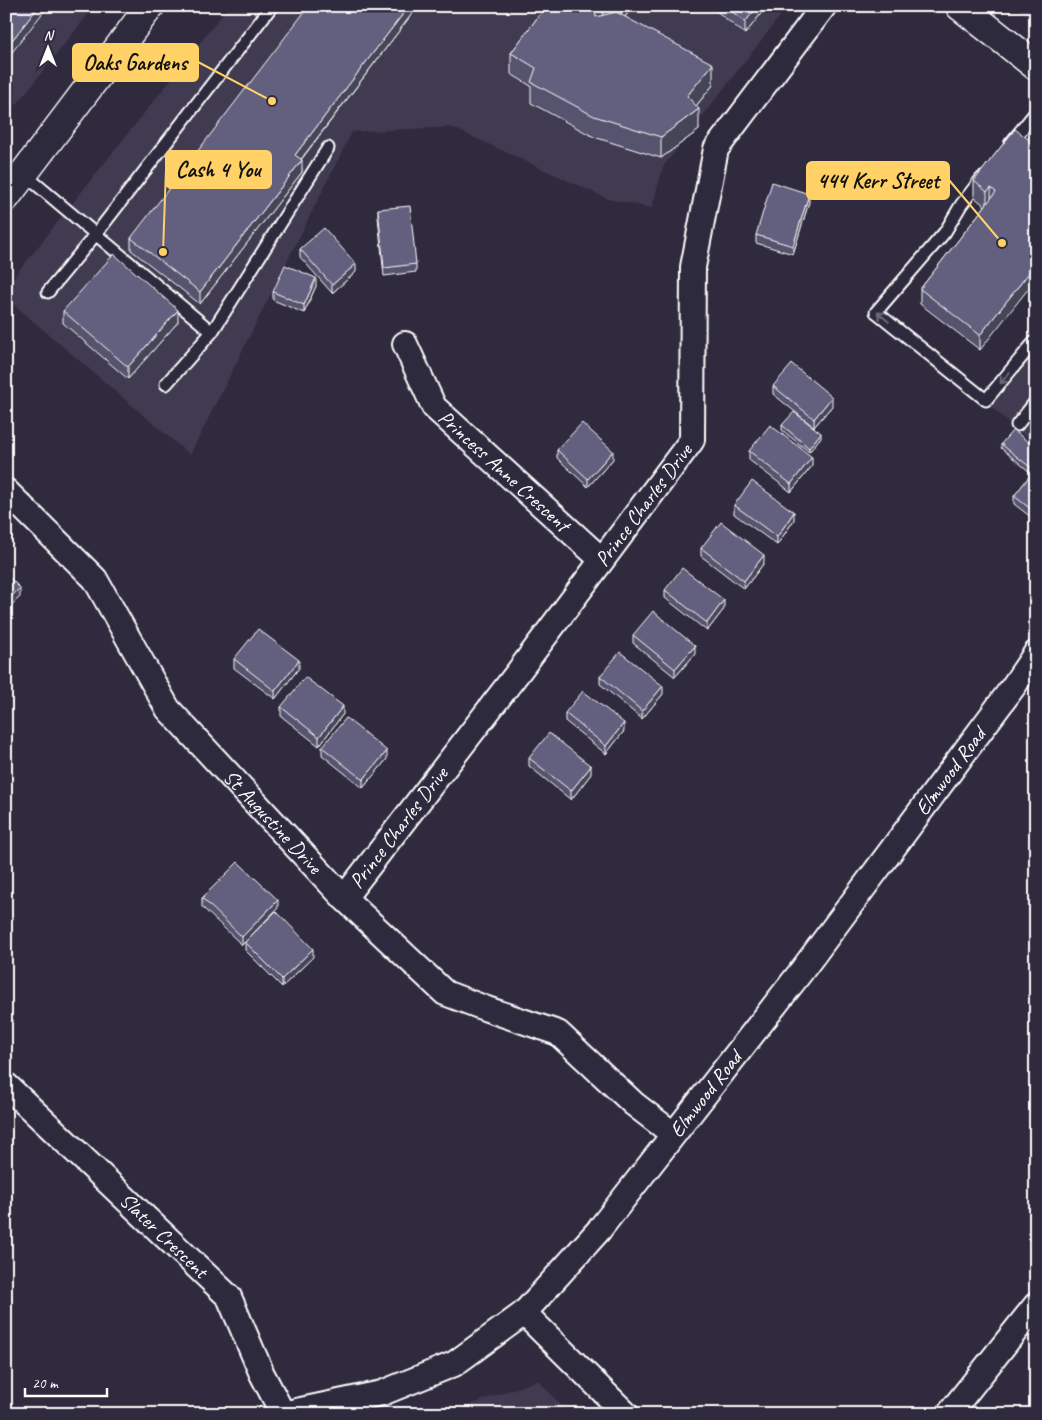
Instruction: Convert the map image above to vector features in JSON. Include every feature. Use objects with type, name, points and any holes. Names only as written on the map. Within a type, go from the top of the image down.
[{"type":"main road","points":[[6,197],[150,6]]},
{"type":"main road","points":[[960,6],[1036,66]]},
{"type":"street","name":"Prince Charles Drive","points":[[344,898],[519,671],[692,440],[693,267],[716,149],[824,6]]},
{"type":"street","name":"Princess Anne Crescent","points":[[405,344],[434,407],[602,560]]},
{"type":"street","name":"St Augustine Drive","points":[[6,491],[95,579],[168,709],[344,898],[445,993],[487,1010],[558,1032],[634,1104],[673,1134]]},
{"type":"street","name":"Elmwood Road","points":[[283,1414],[382,1393],[454,1364],[524,1314],[600,1230],[800,973],[1007,695],[1036,652]]},
{"type":"street","name":"Slater Crescent","points":[[6,1085],[229,1297],[262,1374],[283,1414]]},
{"type":"street","points":[[949,1414],[1036,1305]]},
{"type":"street","points":[[524,1314],[626,1414]]},
{"type":"lane","points":[[48,292],[96,234],[272,6]]},
{"type":"lane","points":[[1003,153],[1036,112]]},
{"type":"lane","points":[[166,384],[212,332],[328,148]]},
{"type":"lane","points":[[991,168],[961,205],[945,232],[876,312],[986,400],[1036,340]]},
{"type":"lane","points":[[24,174],[212,332]]},
{"type":"lane","points":[[1017,425],[1036,401]]},
{"type":"shaded area","points":[[6,6],[95,6],[6,118]]},
{"type":"shaded area","points":[[229,6],[788,6],[663,167],[652,208],[608,199],[451,127],[352,132],[190,455],[6,298],[6,287]]},
{"type":"shaded area","points":[[1015,6],[1036,6],[1036,22]]},
{"type":"shaded area","points":[[1036,350],[1036,446],[991,407]]},
{"type":"shaded area","points":[[538,1380],[569,1414],[445,1414]]},
{"type":"building","points":[[6,6],[39,6],[6,48]]},
{"type":"building","points":[[309,6],[409,6],[295,155],[302,160],[200,292],[131,238]]},
{"type":"building","points":[[546,6],[595,6],[596,17],[616,12],[713,64],[687,96],[699,109],[661,137],[594,116],[531,82],[536,68],[511,53]]},
{"type":"building","points":[[725,6],[758,6],[745,22]]},
{"type":"building","points":[[1015,129],[1036,145],[1036,264],[980,335],[920,289],[996,192],[991,188],[987,192],[974,181]]},
{"type":"building","points":[[772,182],[809,194],[793,246],[756,235]]},
{"type":"building","points":[[410,206],[416,264],[384,268],[378,209]]},
{"type":"building","points":[[324,228],[356,264],[332,285],[300,249]]},
{"type":"building","points":[[114,254],[178,310],[128,367],[63,311]]},
{"type":"building","points":[[285,265],[316,278],[304,305],[273,292]]},
{"type":"building","points":[[792,364],[832,397],[814,419],[773,386]]},
{"type":"building","points":[[794,412],[821,433],[809,448],[782,425]]},
{"type":"building","points":[[582,423],[613,451],[588,479],[557,450]]},
{"type":"building","points":[[770,425],[812,457],[791,484],[749,451]]},
{"type":"building","points":[[1013,430],[1036,448],[1036,460],[1030,467],[1001,444]]},
{"type":"building","points":[[1036,468],[1036,513],[1014,496]]},
{"type":"building","points":[[752,481],[794,512],[777,537],[734,505]]},
{"type":"building","points":[[721,522],[764,555],[744,581],[701,548]]},
{"type":"building","points":[[682,568],[724,600],[707,623],[665,590]]},
{"type":"building","points":[[6,574],[20,588],[6,602]]},
{"type":"building","points":[[653,611],[695,646],[675,669],[633,635]]},
{"type":"building","points":[[258,629],[299,660],[275,691],[234,659]]},
{"type":"building","points":[[620,652],[663,686],[642,711],[600,676]]},
{"type":"building","points":[[305,677],[343,706],[319,737],[281,707]]},
{"type":"building","points":[[583,691],[624,723],[606,746],[565,713]]},
{"type":"building","points":[[346,718],[387,751],[363,780],[322,747]]},
{"type":"building","points":[[549,733],[591,766],[571,791],[529,758]]},
{"type":"building","points":[[238,862],[278,900],[242,937],[202,898]]},
{"type":"building","points":[[276,911],[313,949],[282,979],[245,942]]},
{"type":"place","name":"Oaks Gardens","points":[[272,101]]},
{"type":"place","name":"444 Kerr Street","points":[[1002,243]]},
{"type":"place","name":"Cash 4 You","points":[[163,252]]}]
